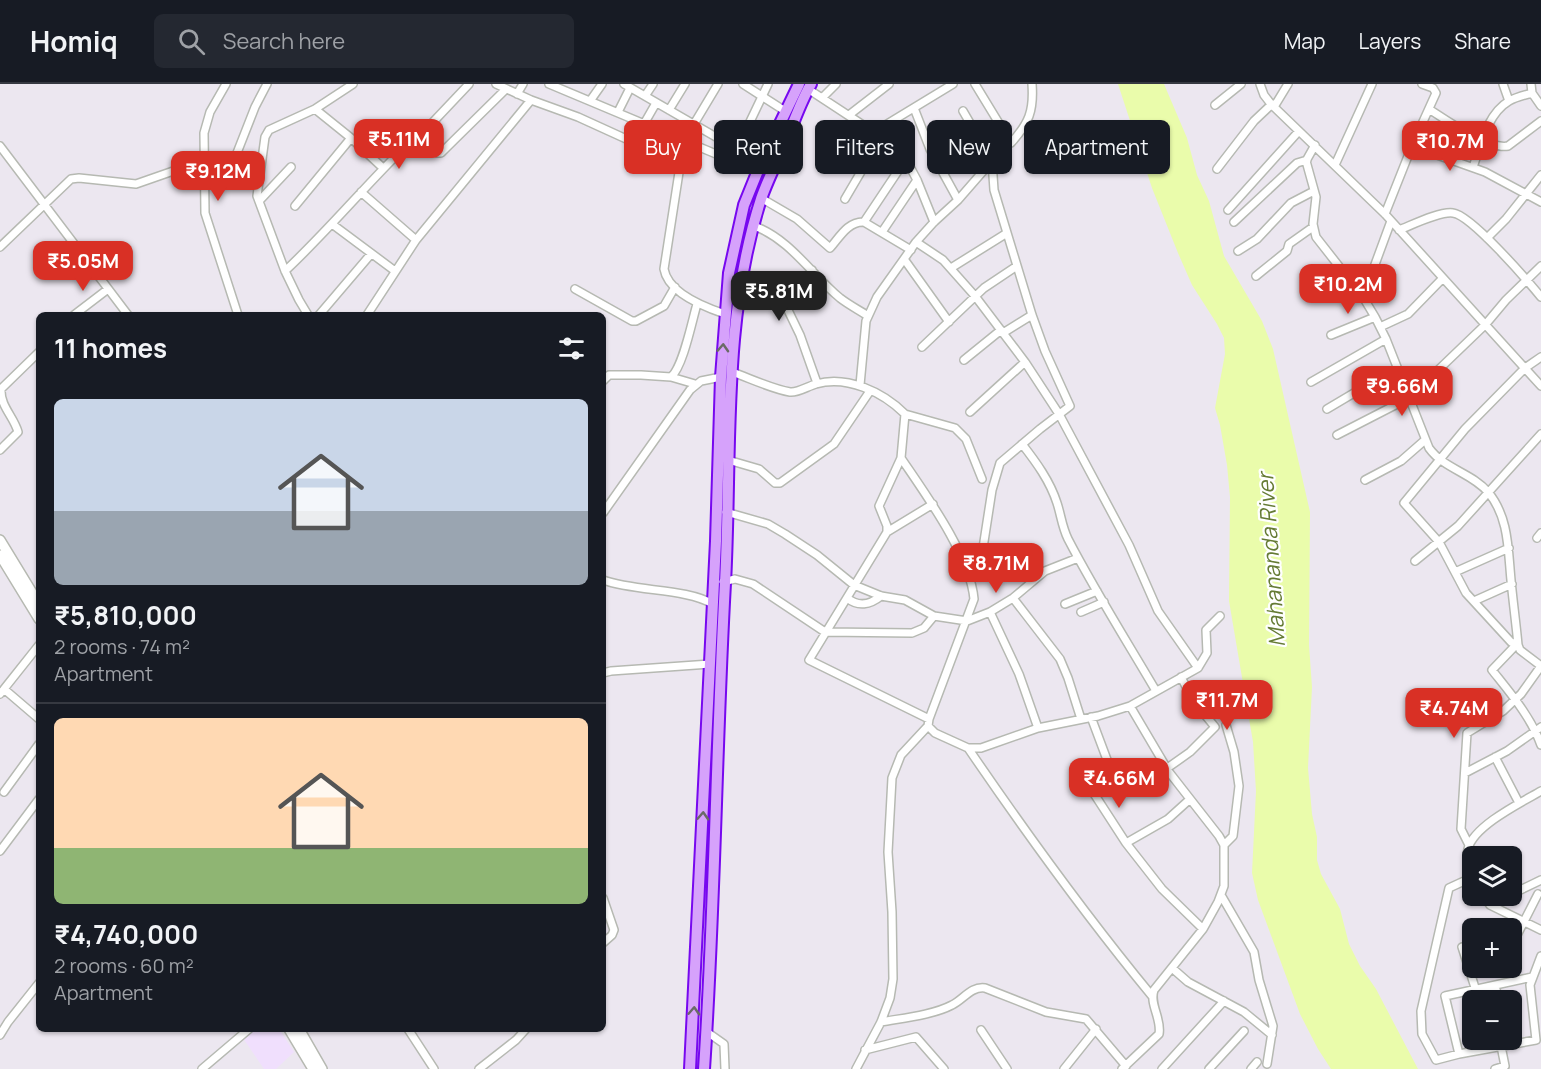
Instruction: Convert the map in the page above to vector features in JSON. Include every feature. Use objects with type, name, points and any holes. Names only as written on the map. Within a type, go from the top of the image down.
[{"type":"highway","points":[[781,120],[785,111],[806,86]]},
{"type":"highway","points":[[690,1069],[713,604],[720,583],[726,512],[732,372],[740,286],[761,198],[806,86]]},
{"type":"highway","points":[[704,1069],[722,622],[720,583],[721,377],[729,273],[744,205],[756,174]]},
{"type":"main road","points":[[0,540],[3,552],[36,613]]},
{"type":"main road","points":[[3,552],[36,600]]},
{"type":"main road","points":[[291,1032],[313,1069]]},
{"type":"main road","points":[[300,1032],[322,1069]]},
{"type":"street","points":[[225,84],[210,112],[204,133],[206,213],[237,312]]},
{"type":"street","points":[[0,247],[65,183],[75,178],[135,184],[179,169],[225,167],[233,161],[267,84]]},
{"type":"street","points":[[306,312],[285,271],[256,190],[266,133],[315,109],[353,84]]},
{"type":"street","points":[[285,271],[383,168],[413,139],[417,138],[470,84]]},
{"type":"street","points":[[496,84],[578,117],[679,163],[664,269],[668,280],[697,304],[725,314]]},
{"type":"street","points":[[518,94],[523,84]]},
{"type":"street","points":[[549,84],[635,120]]},
{"type":"street","points":[[567,91],[572,84]]},
{"type":"street","points":[[590,101],[602,84]]},
{"type":"street","points":[[645,96],[653,84]]},
{"type":"street","points":[[669,110],[685,84]]},
{"type":"street","points":[[696,120],[718,84]]},
{"type":"street","points":[[743,84],[785,111]]},
{"type":"street","points":[[751,120],[768,84]]},
{"type":"street","points":[[822,98],[836,84]]},
{"type":"street","points":[[849,115],[889,84]]},
{"type":"street","points":[[894,120],[952,84]]},
{"type":"street","points":[[975,84],[1011,143],[1028,120],[1033,104],[1032,84]]},
{"type":"street","points":[[1215,105],[1241,84]]},
{"type":"street","points":[[1260,84],[1264,95],[1273,106],[1385,214],[1541,386]]},
{"type":"street","points":[[1217,169],[1254,121],[1273,106],[1288,84]]},
{"type":"street","points":[[1335,165],[1372,84]]},
{"type":"street","points":[[1385,214],[1436,91],[1422,84]]},
{"type":"street","points":[[1503,84],[1509,101]]},
{"type":"street","points":[[1531,84],[1532,93],[1541,106]]},
{"type":"street","points":[[618,112],[627,86],[687,120]]},
{"type":"street","points":[[806,86],[856,120]]},
{"type":"street","points":[[417,138],[440,153],[506,89]]},
{"type":"street","points":[[1473,167],[1489,123],[1509,101],[1532,93]]},
{"type":"street","points":[[369,312],[416,240],[531,100]]},
{"type":"street","points":[[646,120],[656,103]]},
{"type":"street","points":[[914,108],[930,149],[958,200]]},
{"type":"street","points":[[315,109],[383,168]]},
{"type":"street","points":[[1429,109],[1470,134],[1497,146],[1505,147],[1541,121]]},
{"type":"street","points":[[963,111],[968,120]]},
{"type":"street","points":[[1228,210],[1299,131]]},
{"type":"street","points":[[295,206],[351,138]]},
{"type":"street","points":[[0,146],[126,312]]},
{"type":"street","points":[[1315,146],[1307,160],[1316,201],[1313,227],[1318,243],[1363,297],[1375,317],[1386,339],[1425,440],[1435,456],[1489,492],[1505,526],[1517,645],[1541,666],[1515,700],[1503,711],[1467,733],[1461,829],[1469,845],[1494,818],[1541,791]]},
{"type":"street","points":[[1412,146],[1473,167],[1541,202]]},
{"type":"street","points":[[1234,222],[1297,163],[1307,160]]},
{"type":"street","points":[[259,201],[291,167]]},
{"type":"street","points":[[845,199],[860,174]]},
{"type":"street","points":[[864,222],[896,174]]},
{"type":"street","points":[[913,174],[934,222]]},
{"type":"street","points":[[860,385],[868,316],[877,297],[916,242],[981,174]]},
{"type":"street","points":[[969,572],[983,548],[992,490],[1002,461],[1070,406],[1045,351],[1032,315],[994,190],[993,174]]},
{"type":"street","points":[[1487,238],[1506,219],[1541,175]]},
{"type":"street","points":[[882,232],[916,180]]},
{"type":"street","points":[[1238,251],[1257,239],[1291,203],[1314,191]]},
{"type":"street","points":[[362,192],[416,240]]},
{"type":"street","points":[[761,198],[797,219],[830,248],[849,227],[857,222],[864,222],[911,250]]},
{"type":"street","points":[[1399,230],[1448,213],[1458,214],[1487,238],[1541,297]]},
{"type":"street","points":[[1363,297],[1391,221]]},
{"type":"street","points":[[332,224],[395,271]]},
{"type":"street","points":[[754,226],[774,237],[840,297],[868,316]]},
{"type":"street","points":[[1256,276],[1287,251],[1289,244],[1313,227]]},
{"type":"street","points":[[951,268],[1006,233]]},
{"type":"street","points":[[916,242],[951,268],[1025,362],[1059,414],[1129,545],[1158,611],[1198,668]]},
{"type":"street","points":[[322,312],[370,254]]},
{"type":"street","points":[[904,259],[949,322]]},
{"type":"street","points":[[922,347],[984,288],[1017,266]]},
{"type":"street","points":[[1337,435],[1408,398],[1485,325],[1506,300],[1541,266]]},
{"type":"street","points":[[812,270],[791,296],[786,306],[800,335],[817,383]]},
{"type":"street","points":[[1380,327],[1408,314],[1443,278]]},
{"type":"street","points":[[575,289],[632,321],[636,321],[664,306],[675,287]]},
{"type":"street","points":[[78,312],[108,289]]},
{"type":"street","points":[[671,377],[675,374],[682,357],[697,304]]},
{"type":"street","points":[[964,360],[1002,331],[1032,315]]},
{"type":"street","points":[[1331,335],[1375,317]]},
{"type":"street","points":[[1311,382],[1386,339]]},
{"type":"street","points":[[0,450],[18,432],[4,407],[1,389],[36,355]]},
{"type":"street","points":[[1517,645],[1511,642],[1466,593],[1439,542],[1404,502],[1465,429],[1525,368],[1541,357]]},
{"type":"street","points":[[970,412],[1025,362]]},
{"type":"street","points":[[1327,409],[1398,370]]},
{"type":"street","points":[[732,372],[792,392],[817,383],[836,380],[860,385],[905,414],[955,428],[966,439],[982,479]]},
{"type":"street","points":[[606,378],[609,375],[671,377],[695,384]]},
{"type":"street","points":[[606,509],[695,384],[721,377]]},
{"type":"street","points":[[728,460],[759,469],[774,482],[780,483],[834,444],[870,391]]},
{"type":"street","points":[[887,532],[879,506],[901,458],[905,414]]},
{"type":"street","points":[[1415,561],[1458,526],[1541,434]]},
{"type":"street","points":[[1365,480],[1401,461],[1425,440]]},
{"type":"street","points":[[1022,444],[1052,490],[1064,530],[1078,558],[1115,625],[1156,691]]},
{"type":"street","points":[[856,1069],[891,998],[892,912],[888,852],[892,778],[901,755],[929,723],[974,599],[969,572],[933,504],[901,458]]},
{"type":"street","points":[[933,504],[887,532],[809,658],[810,662],[929,723],[935,733],[968,748],[981,748],[1038,728],[1130,706],[1198,668],[1207,653],[1206,630],[1220,616]]},
{"type":"street","points":[[726,512],[741,514],[768,524],[803,544],[854,585],[881,596],[905,600],[934,616],[966,621],[990,612],[1013,598],[1045,571],[1078,558]]},
{"type":"street","points":[[1455,572],[1509,548]]},
{"type":"street","points":[[720,583],[735,579],[753,584],[825,632],[912,633],[924,628],[934,616]]},
{"type":"street","points":[[606,581],[630,588],[702,598],[713,604]]},
{"type":"street","points":[[1474,600],[1512,584]]},
{"type":"street","points":[[1065,604],[1097,591]]},
{"type":"street","points":[[847,598],[853,603],[866,604],[873,603],[881,596]]},
{"type":"street","points":[[1013,598],[1060,659],[1081,719]]},
{"type":"street","points":[[1081,612],[1104,602]]},
{"type":"street","points":[[990,612],[1019,674],[1038,728]]},
{"type":"street","points":[[1517,645],[1492,669],[1538,729],[1541,745]]},
{"type":"street","points":[[36,649],[2,692],[36,717]]},
{"type":"street","points":[[606,672],[611,670],[710,664]]},
{"type":"street","points":[[1166,769],[1190,752],[1215,727],[1193,700],[1181,676]]},
{"type":"street","points":[[1130,706],[1166,769],[1224,845],[1224,886],[1221,895],[1203,929],[1154,990],[1152,996]]},
{"type":"street","points":[[1091,717],[1112,773]]},
{"type":"street","points":[[1224,845],[1233,836],[1239,786],[1234,752],[1226,725]]},
{"type":"street","points":[[1465,774],[1538,729]]},
{"type":"street","points":[[4,792],[36,748]]},
{"type":"street","points":[[881,1022],[950,1006],[975,988],[980,988],[1003,994],[1046,1012],[1083,1018],[1096,1029],[1124,1068],[1159,1034],[1160,1027],[1152,996],[1119,957],[1029,837],[968,748]]},
{"type":"street","points":[[1495,757],[1519,803]]},
{"type":"street","points":[[1091,789],[1126,843],[1162,889],[1203,929]]},
{"type":"street","points":[[1126,843],[1168,819],[1190,800]]},
{"type":"street","points":[[0,851],[36,803]]},
{"type":"street","points":[[1522,889],[1541,880]]},
{"type":"street","points":[[1462,882],[1449,888],[1421,1011],[1422,1034],[1438,1061],[1480,1050]]},
{"type":"street","points":[[1523,921],[1538,894]]},
{"type":"street","points":[[1221,895],[1254,952],[1259,980],[1273,1026],[1268,1064]]},
{"type":"street","points":[[1492,906],[1541,930]]},
{"type":"street","points":[[606,907],[614,930],[606,940]]},
{"type":"street","points":[[1522,1041],[1537,1039],[1530,985],[1541,956]]},
{"type":"street","points":[[1172,968],[1188,982],[1244,1012],[1272,1035]]},
{"type":"street","points":[[1459,1054],[1445,996],[1532,977]]},
{"type":"street","points":[[1473,978],[1477,989]]},
{"type":"street","points":[[1495,986],[1496,990]]},
{"type":"street","points":[[0,1035],[36,987]]},
{"type":"street","points":[[1162,1069],[1224,1001]]},
{"type":"street","points":[[1064,1069],[1096,1029]]},
{"type":"street","points":[[981,1030],[1007,1069]]},
{"type":"street","points":[[1209,1069],[1244,1031]]},
{"type":"street","points":[[202,1069],[245,1032]]},
{"type":"street","points":[[410,1032],[435,1069]]},
{"type":"street","points":[[479,1069],[523,1032]]},
{"type":"street","points":[[707,1032],[724,1044],[725,1069]]},
{"type":"street","points":[[865,1050],[916,1037],[942,1068]]},
{"type":"street","points":[[1495,1069],[1505,1066],[1502,1050]]},
{"type":"street","points":[[1251,1069],[1257,1062]]},
{"type":"shaded area","points":[[250,1032],[281,1032],[294,1052],[276,1069],[264,1069],[243,1038]]},
{"type":"water","name":"Mahananda River","points":[[1118,84],[1164,84],[1187,138],[1197,175],[1209,201],[1224,256],[1262,321],[1273,349],[1310,512],[1309,645],[1312,687],[1308,768],[1312,814],[1317,837],[1317,860],[1321,874],[1340,909],[1349,944],[1360,966],[1376,989],[1418,1069],[1331,1069],[1300,1014],[1258,900],[1252,873],[1256,791],[1253,742],[1229,601],[1230,497],[1227,465],[1215,408],[1225,354],[1224,338],[1192,285],[1147,174],[1170,174],[1170,120],[1130,120]]}]
